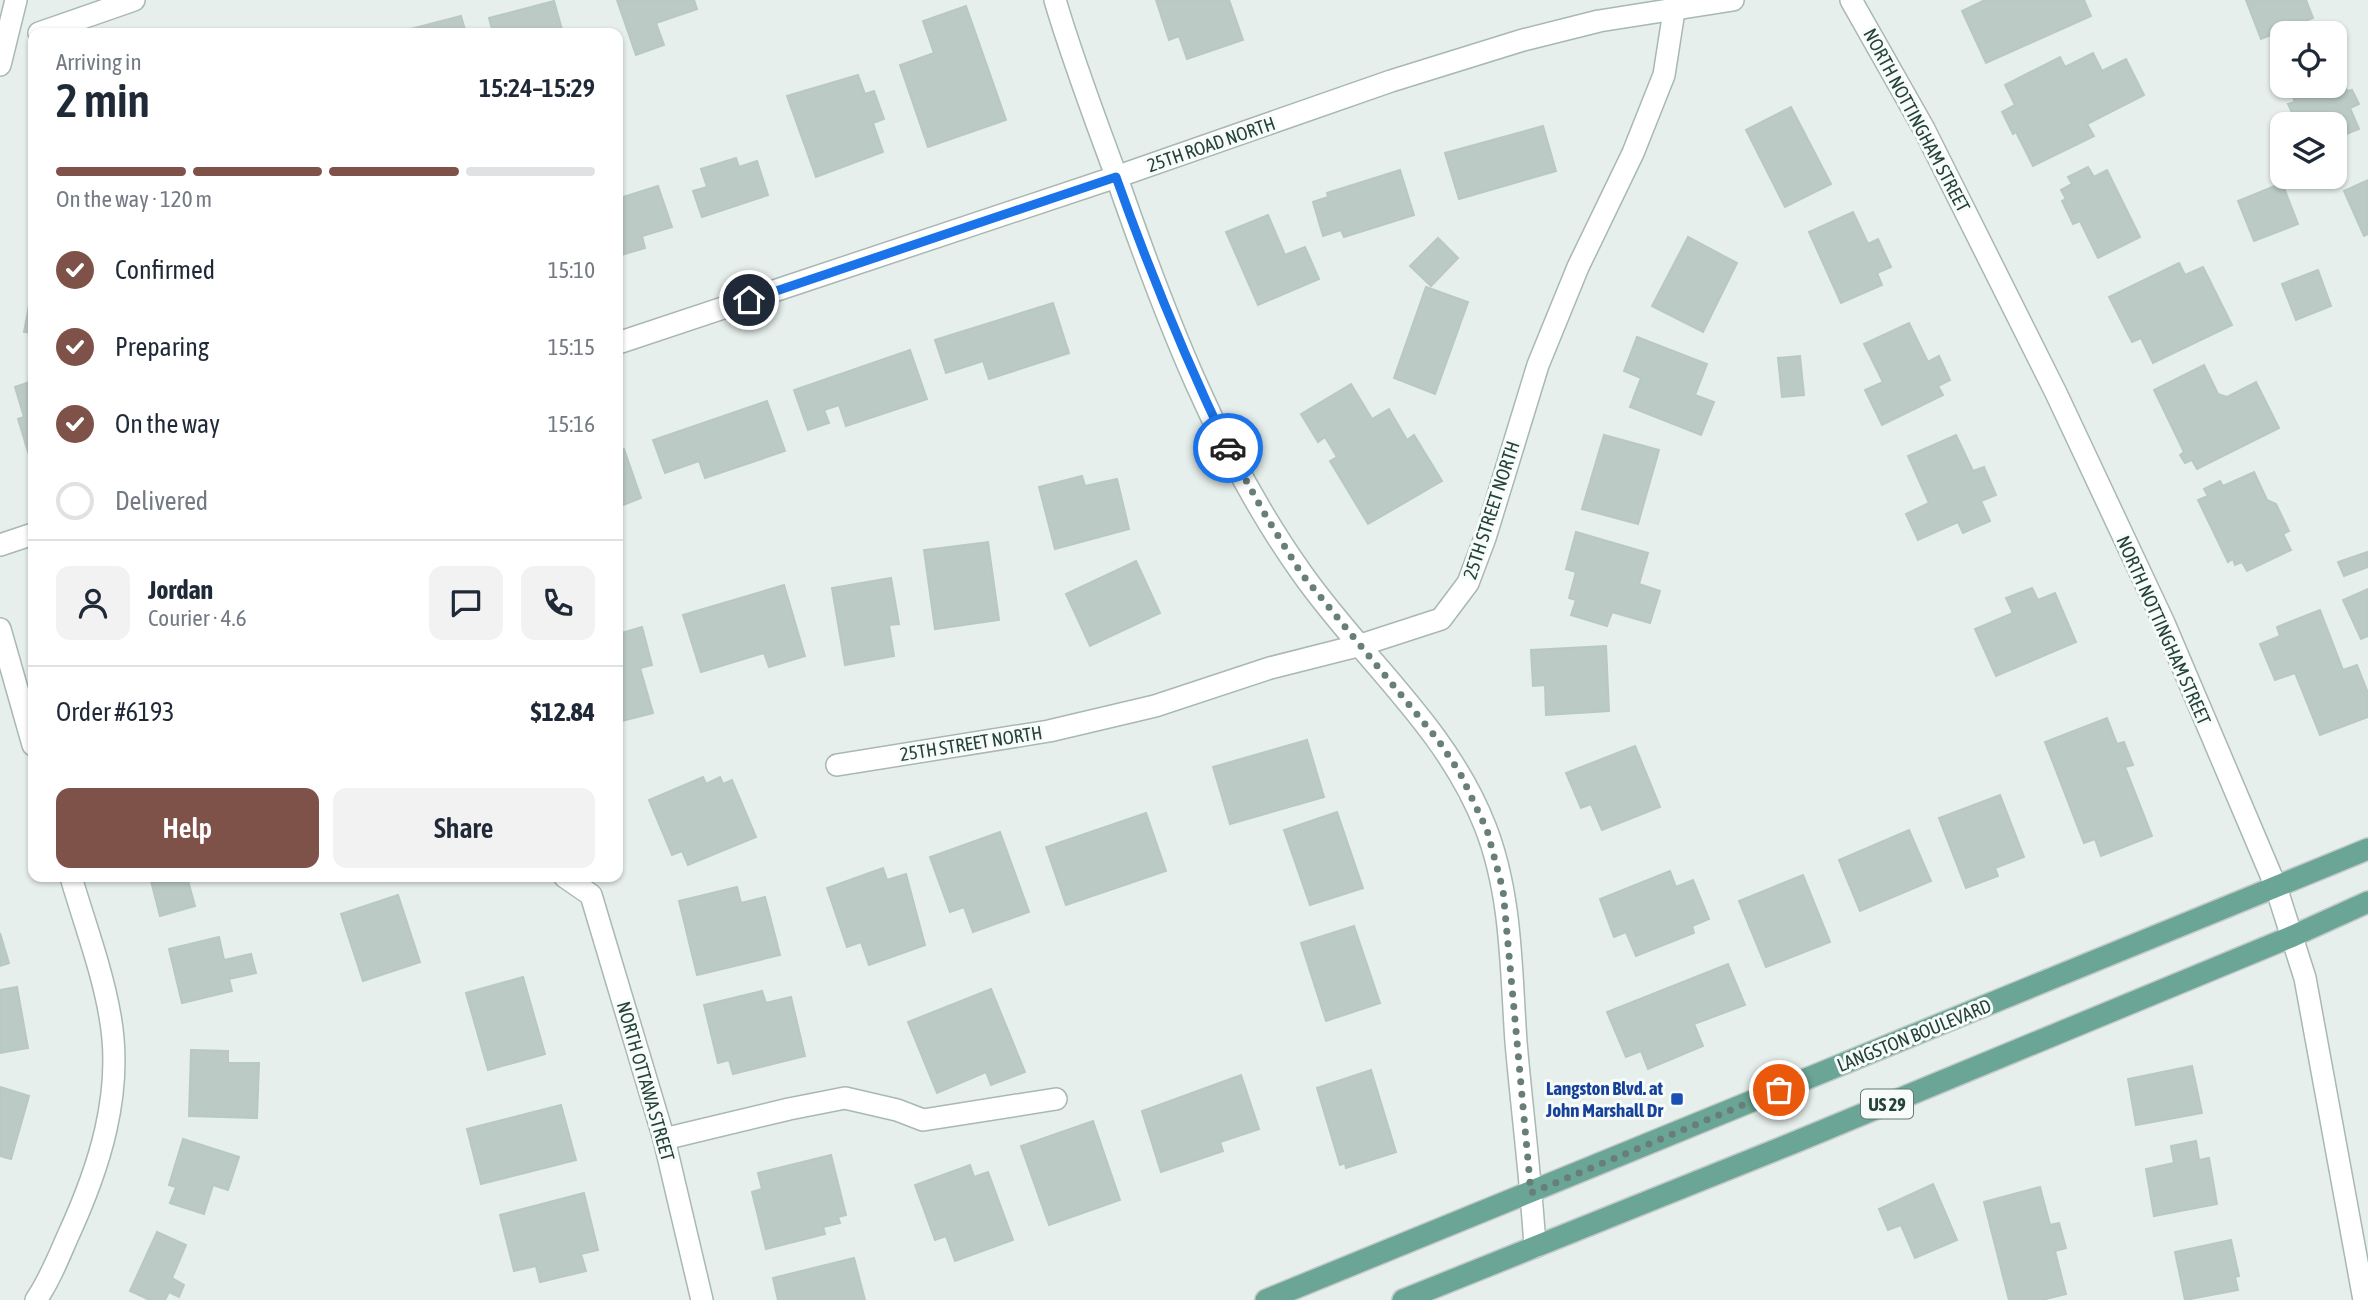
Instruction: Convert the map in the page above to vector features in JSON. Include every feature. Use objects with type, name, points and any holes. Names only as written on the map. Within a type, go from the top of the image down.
[{"type":"main road","name":"LANGSTON BOULEVARD","points":[[1266,1300],[2368,849]]},
{"type":"main road","name":"US 29","points":[[1403,1300],[2293,936],[2368,902]]},
{"type":"street","points":[[2,53],[16,0]]},
{"type":"street","points":[[53,28],[134,0]]},
{"type":"street","points":[[1055,0],[1154,281],[1194,377],[1230,452],[1301,573],[1438,740],[1460,773],[1487,830],[1503,890],[1535,1247]]},
{"type":"street","name":"25TH ROAD NORTH","points":[[623,341],[1116,177],[1391,81],[1522,40],[1599,21],[1733,0]]},
{"type":"street","name":"NORTH NOTTINGHAM STREET","points":[[1850,0],[1924,129],[2056,393],[2164,623],[2276,887],[2305,978],[2364,1300]]},
{"type":"street","name":"25TH STREET NORTH","points":[[837,765],[1049,731],[1155,706],[1270,668],[1360,645],[1441,619],[1468,583],[1485,538],[1538,365],[1578,267],[1633,153],[1664,75],[1674,10]]},
{"type":"street","points":[[2,53],[28,38]]},
{"type":"street","points":[[0,545],[28,536]]},
{"type":"street","points":[[0,629],[28,727]]},
{"type":"street","points":[[36,1300],[51,1275],[86,1195],[103,1144],[111,1101],[113,1043],[110,1016],[72,882]]},
{"type":"street","name":"NORTH OTTAWA STREET","points":[[572,882],[592,895],[664,1139],[702,1300]]},
{"type":"street","points":[[664,1139],[845,1098],[897,1110],[923,1120],[1056,1099]]},
{"type":"building","points":[[617,0],[694,0],[697,9],[656,23],[664,45],[636,55]]},
{"type":"building","points":[[1156,0],[1229,0],[1243,40],[1187,59],[1179,36],[1169,40]]},
{"type":"building","points":[[1985,0],[2084,0],[2091,16],[1986,63],[1962,11]]},
{"type":"building","points":[[2246,0],[2306,0],[2313,18],[2306,21],[2270,21],[2270,35],[2261,39]]},
{"type":"building","points":[[554,1],[562,28],[492,28],[489,18]]},
{"type":"building","points":[[966,6],[1006,120],[928,147],[900,65],[934,53],[923,21]]},
{"type":"building","points":[[461,16],[465,28],[414,28]]},
{"type":"building","points":[[2093,53],[2102,71],[2126,59],[2144,95],[2087,124],[2094,136],[2033,166],[2016,132],[2013,134],[2002,112],[2015,105],[2005,85],[2060,57],[2065,67]]},
{"type":"building","points":[[858,75],[865,94],[874,91],[884,119],[873,123],[883,152],[816,177],[787,96]]},
{"type":"building","points":[[2352,90],[2359,104],[2350,108],[2359,129],[2347,134],[2347,112],[2292,112],[2288,104],[2295,102],[2293,98],[2347,98],[2347,91]]},
{"type":"building","points":[[1791,107],[1831,184],[1785,207],[1746,130]]},
{"type":"building","points":[[1543,126],[1556,171],[1459,199],[1445,153]]},
{"type":"building","points":[[736,158],[739,167],[757,161],[768,195],[702,217],[693,191],[707,187],[701,169]]},
{"type":"building","points":[[2088,167],[2094,177],[2107,170],[2140,237],[2098,258],[2080,221],[2073,224],[2062,201],[2066,199],[2061,190],[2072,184],[2068,177]]},
{"type":"building","points":[[1400,170],[1414,215],[1344,237],[1341,230],[1323,236],[1313,202],[1328,197],[1327,193]]},
{"type":"building","points":[[2368,180],[2368,234],[2364,236],[2344,191]]},
{"type":"building","points":[[658,186],[672,227],[642,236],[645,248],[623,255],[623,197]]},
{"type":"building","points":[[2270,188],[2284,189],[2298,224],[2254,241],[2238,201]]},
{"type":"building","points":[[1853,212],[1868,244],[1878,239],[1891,267],[1877,273],[1882,285],[1841,303],[1809,232]]},
{"type":"building","points":[[1268,215],[1285,255],[1305,247],[1319,279],[1258,305],[1226,232]]},
{"type":"building","points":[[1688,237],[1737,263],[1703,332],[1652,306]]},
{"type":"building","points":[[1438,238],[1458,258],[1431,286],[1410,266]]},
{"type":"building","points":[[2179,263],[2185,275],[2203,267],[2232,325],[2153,363],[2141,338],[2132,342],[2109,297]]},
{"type":"building","points":[[2318,270],[2331,306],[2296,320],[2282,284]]},
{"type":"building","points":[[1426,287],[1468,302],[1435,394],[1394,378]]},
{"type":"building","points":[[1053,303],[1069,353],[989,379],[983,361],[946,373],[935,340]]},
{"type":"building","points":[[28,311],[28,332],[24,332]]},
{"type":"building","points":[[1909,323],[1928,362],[1939,356],[1950,380],[1938,386],[1943,395],[1882,425],[1865,390],[1883,382],[1864,344]]},
{"type":"building","points":[[1637,337],[1707,364],[1695,395],[1714,402],[1701,435],[1630,407],[1641,378],[1624,371]]},
{"type":"building","points":[[910,350],[927,399],[846,426],[839,405],[824,410],[829,423],[808,430],[794,390]]},
{"type":"building","points":[[1800,356],[1804,395],[1782,397],[1778,358]]},
{"type":"building","points":[[2204,365],[2218,394],[2227,397],[2256,382],[2279,428],[2197,469],[2192,460],[2185,463],[2180,455],[2184,452],[2154,390]]},
{"type":"building","points":[[28,383],[28,452],[18,419],[24,417],[15,387]]},
{"type":"building","points":[[1351,384],[1372,419],[1389,409],[1407,440],[1414,435],[1442,481],[1368,524],[1330,461],[1337,457],[1325,437],[1318,442],[1301,414]]},
{"type":"building","points":[[767,401],[785,451],[705,478],[699,461],[665,473],[653,440]]},
{"type":"building","points":[[1604,435],[1659,450],[1638,524],[1582,509]]},
{"type":"building","points":[[1956,435],[1973,471],[1984,467],[1996,495],[1981,501],[1990,521],[1963,533],[1958,522],[1918,540],[1906,514],[1929,503],[1908,456]]},
{"type":"building","points":[[623,449],[641,498],[623,505]]},
{"type":"building","points":[[2254,472],[2267,500],[2276,504],[2289,531],[2283,534],[2291,550],[2247,571],[2242,562],[2235,565],[2233,559],[2228,562],[2198,500],[2208,496],[2204,489],[2220,481],[2223,486]]},
{"type":"building","points":[[1082,476],[1085,486],[1117,479],[1129,529],[1055,549],[1039,487]]},
{"type":"building","points":[[1576,532],[1648,553],[1639,584],[1660,591],[1650,623],[1612,612],[1607,626],[1571,615],[1576,600],[1569,598],[1576,572],[1566,569]]},
{"type":"building","points":[[988,542],[999,620],[935,629],[924,550]]},
{"type":"building","points":[[2367,552],[2368,567],[2344,576],[2338,562]]},
{"type":"building","points":[[1136,561],[1160,613],[1090,646],[1066,594]]},
{"type":"building","points":[[891,578],[899,624],[889,625],[894,656],[845,665],[832,588]]},
{"type":"building","points":[[784,585],[805,656],[769,667],[764,653],[701,672],[683,615]]},
{"type":"building","points":[[2032,588],[2038,600],[2055,593],[2076,642],[1996,676],[1975,629],[2013,613],[2006,598]]},
{"type":"building","points":[[2368,589],[2368,636],[2361,639],[2343,600]]},
{"type":"building","points":[[2320,610],[2343,670],[2357,665],[2368,693],[2368,717],[2320,735],[2295,673],[2275,680],[2260,644],[2280,636],[2277,627]]},
{"type":"building","points":[[642,627],[652,665],[640,668],[653,713],[623,721],[623,633]]},
{"type":"building","points":[[1606,646],[1609,711],[1546,715],[1545,685],[1533,686],[1531,650]]},
{"type":"building","points":[[2107,718],[2117,744],[2124,742],[2133,765],[2125,767],[2152,836],[2101,856],[2095,839],[2084,843],[2045,742]]},
{"type":"building","points":[[1307,740],[1324,797],[1230,824],[1213,767]]},
{"type":"building","points":[[1635,746],[1660,807],[1602,830],[1591,804],[1581,808],[1566,773]]},
{"type":"building","points":[[703,777],[706,784],[720,777],[723,784],[732,780],[756,837],[688,865],[682,851],[672,855],[649,800]]},
{"type":"building","points":[[2000,795],[2024,857],[1995,868],[1998,876],[1966,888],[1939,818]]},
{"type":"building","points":[[1337,812],[1363,888],[1310,905],[1284,830]]},
{"type":"building","points":[[1146,813],[1166,871],[1066,905],[1046,847]]},
{"type":"building","points":[[1909,830],[1931,881],[1860,911],[1839,860]]},
{"type":"building","points":[[1000,832],[1029,912],[973,932],[964,907],[950,912],[930,857]]},
{"type":"building","points":[[883,868],[887,880],[906,874],[925,945],[869,965],[861,942],[847,947],[827,888]]},
{"type":"building","points":[[1670,871],[1676,887],[1693,880],[1709,919],[1692,926],[1694,933],[1636,956],[1626,932],[1614,937],[1600,899]]},
{"type":"building","points":[[1803,875],[1830,942],[1766,967],[1739,901]]},
{"type":"building","points":[[151,882],[188,882],[195,906],[160,916]]},
{"type":"building","points":[[737,887],[741,903],[765,897],[780,955],[697,975],[679,901]]},
{"type":"building","points":[[398,895],[420,962],[363,981],[341,914]]},
{"type":"building","points":[[1354,926],[1380,1003],[1326,1021],[1301,943]]},
{"type":"building","points":[[0,933],[9,963],[0,966]]},
{"type":"building","points":[[219,937],[224,960],[251,954],[256,973],[229,979],[232,991],[182,1003],[169,949]]},
{"type":"building","points":[[1728,964],[1745,1005],[1694,1024],[1703,1046],[1648,1069],[1641,1051],[1626,1057],[1607,1012]]},
{"type":"building","points":[[523,977],[545,1054],[488,1070],[466,993]]},
{"type":"building","points":[[17,987],[28,1048],[0,1053],[0,990]]},
{"type":"building","points":[[991,989],[1025,1072],[991,1085],[986,1072],[937,1093],[908,1022]]},
{"type":"building","points":[[762,991],[766,1003],[791,997],[805,1056],[733,1074],[729,1060],[718,1063],[704,1005]]},
{"type":"building","points":[[191,1050],[228,1051],[228,1063],[259,1063],[257,1118],[189,1116]]},
{"type":"building","points":[[2192,1066],[2202,1113],[2136,1125],[2128,1079]]},
{"type":"building","points":[[1371,1070],[1396,1152],[1346,1168],[1345,1163],[1340,1165],[1317,1088]]},
{"type":"building","points":[[1241,1075],[1259,1129],[1220,1142],[1223,1151],[1161,1172],[1142,1111]]},
{"type":"building","points":[[0,1087],[29,1096],[11,1159],[0,1156]]},
{"type":"building","points":[[561,1105],[576,1160],[481,1184],[467,1129]]},
{"type":"building","points":[[1093,1121],[1120,1200],[1049,1225],[1021,1146]]},
{"type":"building","points":[[183,1139],[239,1157],[228,1190],[213,1185],[204,1214],[170,1203],[176,1187],[169,1185]]},
{"type":"building","points":[[2196,1141],[2199,1160],[2209,1158],[2217,1204],[2154,1216],[2146,1169],[2174,1163],[2171,1146]]},
{"type":"building","points":[[831,1155],[846,1215],[838,1217],[840,1223],[823,1227],[825,1234],[766,1249],[752,1192],[762,1189],[758,1173]]},
{"type":"building","points":[[970,1165],[974,1177],[988,1172],[1013,1240],[955,1261],[946,1236],[935,1240],[915,1185]]},
{"type":"building","points":[[1933,1184],[1957,1240],[1915,1258],[1901,1225],[1888,1230],[1879,1209]]},
{"type":"building","points":[[2040,1187],[2050,1225],[2059,1223],[2066,1248],[2055,1251],[2066,1294],[2042,1300],[2009,1300],[1984,1202]]},
{"type":"building","points":[[584,1193],[598,1250],[581,1254],[586,1271],[540,1282],[536,1266],[514,1271],[500,1215]]},
{"type":"building","points":[[157,1232],[186,1245],[172,1278],[184,1285],[179,1297],[169,1292],[165,1300],[150,1300],[130,1291]]},
{"type":"building","points":[[2231,1240],[2239,1276],[2235,1277],[2238,1290],[2185,1300],[2175,1252]]},
{"type":"building","points":[[854,1258],[865,1300],[778,1300],[773,1278]]},
{"type":"way so far","points":[[1228,448],[1301,573],[1438,740],[1477,805],[1487,830],[1503,890],[1531,1193],[1779,1090]]},
{"type":"place","name":"Langston Blvd. at John Marshall Dr","points":[[1677,1099]]},
{"type":"route","points":[[749,300],[1116,177],[1154,281],[1194,377],[1228,448]]}]
